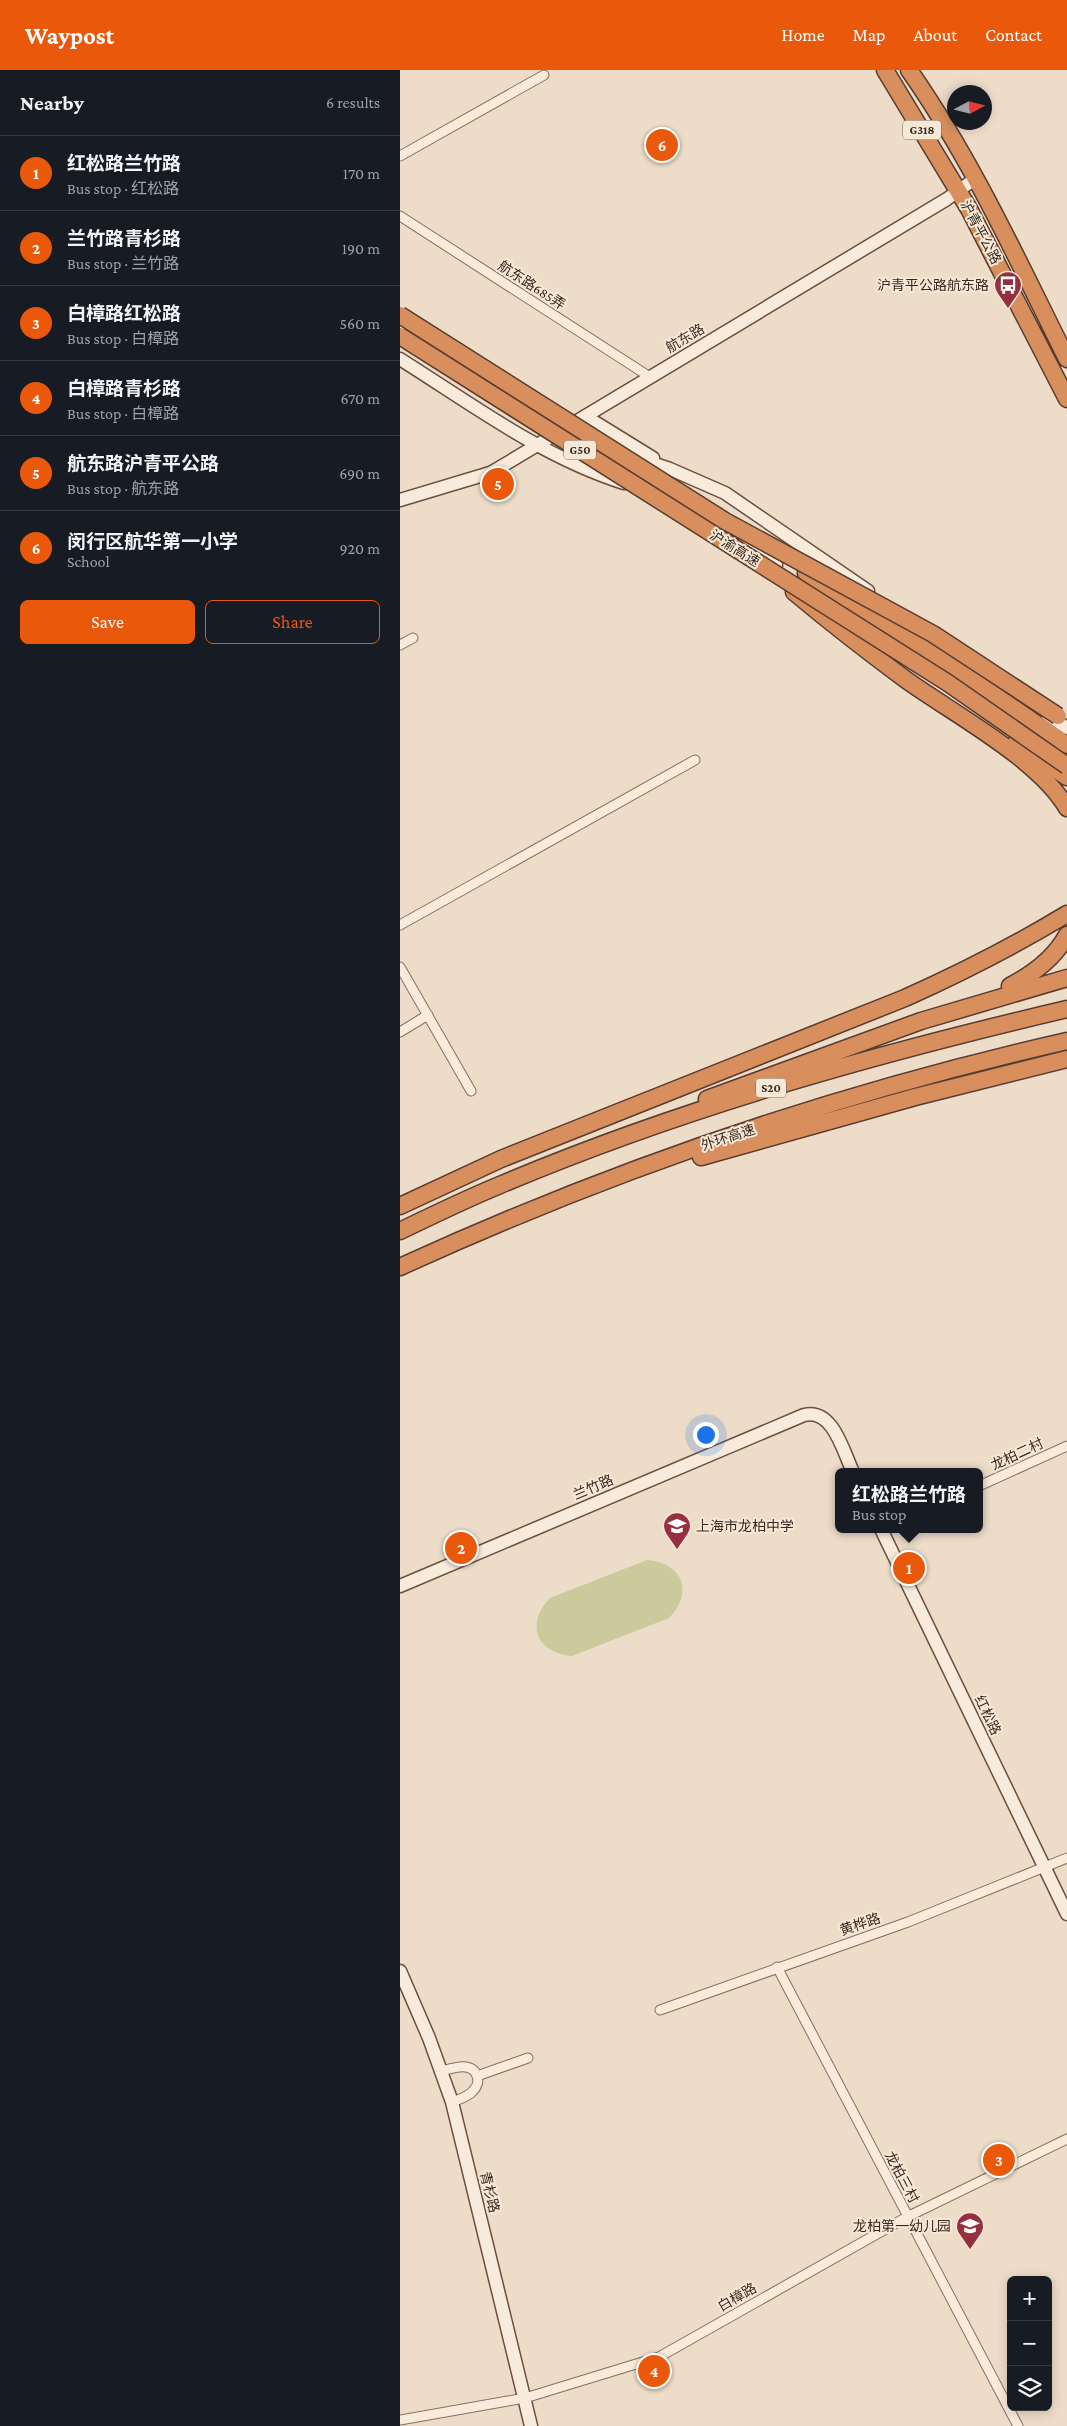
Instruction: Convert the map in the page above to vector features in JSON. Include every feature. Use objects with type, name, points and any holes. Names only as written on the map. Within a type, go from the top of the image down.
[{"type":"highway","name":"沪青平公路","points":[[885,70],[958,191],[1067,399]]},
{"type":"highway","name":"沪青平公路","points":[[909,70],[940,114],[976,178],[1067,359]]},
{"type":"highway","name":"沪渝高速","points":[[400,315],[957,669],[1067,745]]},
{"type":"highway","name":"沪渝高速","points":[[400,336],[948,683],[1067,766]]},
{"type":"highway","points":[[725,521],[924,629],[1065,723]]},
{"type":"highway","points":[[760,564],[876,657],[1026,763],[1046,781],[1067,808]]},
{"type":"highway","points":[[883,636],[903,664],[1067,777]]},
{"type":"highway","points":[[400,1206],[501,1159],[905,998],[962,973],[1018,944],[1067,914]]},
{"type":"highway","points":[[500,1185],[632,1127],[798,1064],[993,994],[1026,978],[1047,962],[1067,936]]},
{"type":"highway","points":[[921,1021],[1067,978]]},
{"type":"highway","name":"S20","points":[[400,1231],[500,1185],[635,1133],[770,1089],[923,1045],[1067,1009]]},
{"type":"highway","name":"外环高速","points":[[400,1267],[569,1194],[686,1150],[812,1109],[931,1074],[1061,1042]]},
{"type":"highway","points":[[569,1194],[830,1120],[1063,1061]]},
{"type":"street","points":[[400,156],[544,75]]},
{"type":"street","name":"航东路","points":[[400,500],[490,474],[958,191],[976,178]]},
{"type":"street","name":"航东路685弄","points":[[400,216],[650,377]]},
{"type":"street","points":[[400,322],[605,448],[670,469],[725,492],[1065,723]]},
{"type":"street","points":[[400,359],[536,446],[595,474],[647,490],[752,549],[1067,757]]},
{"type":"street","points":[[585,416],[670,469]]},
{"type":"street","points":[[400,645],[413,638]]},
{"type":"street","points":[[400,925],[695,760]]},
{"type":"street","points":[[400,967],[471,1091]]},
{"type":"street","points":[[400,1032],[428,1015]]},
{"type":"street","name":"兰竹路","points":[[400,1586],[799,1417],[814,1414],[825,1418],[851,1468]]},
{"type":"street","name":"龙柏二村","points":[[983,1484],[1067,1446]]},
{"type":"street","name":"红松路","points":[[883,1533],[1067,1914]]},
{"type":"street","name":"黄桦路","points":[[660,2010],[917,1918],[1067,1858]]},
{"type":"street","name":"龙柏三村","points":[[777,1967],[1018,2426]]},
{"type":"street","name":"青杉路","points":[[400,1971],[442,2071],[452,2102],[532,2426]]},
{"type":"street","points":[[477,2076],[528,2058]]},
{"type":"street","points":[[442,2071],[464,2066],[471,2069],[477,2076],[477,2085],[473,2092],[452,2102]]},
{"type":"street","name":"白樟路","points":[[400,2420],[524,2398],[624,2369],[664,2354],[907,2217],[1067,2139]]},
{"type":"green space","points":[[647,1560],[659,1562],[669,1567],[681,1580],[683,1589],[681,1598],[677,1608],[669,1618],[572,1656],[560,1654],[543,1643],[538,1636],[536,1627],[542,1608],[550,1598]]},
{"type":"place","name":"闵行区航华第一小学","points":[[662,145]]},
{"type":"place","name":"沪青平公路航东路","points":[[1008,309]]},
{"type":"place","name":"航东路沪青平公路","points":[[498,484]]},
{"type":"place","name":"兰竹路青杉路","points":[[461,1548]]},
{"type":"place","name":"上海市龙柏中学","points":[[677,1550]]},
{"type":"place","name":"红松路兰竹路","points":[[909,1568]]},
{"type":"place","name":"白樟路红松路","points":[[999,2160]]},
{"type":"place","name":"龙柏第一幼儿园","points":[[970,2250]]},
{"type":"place","name":"白樟路青杉路","points":[[654,2371]]}]
